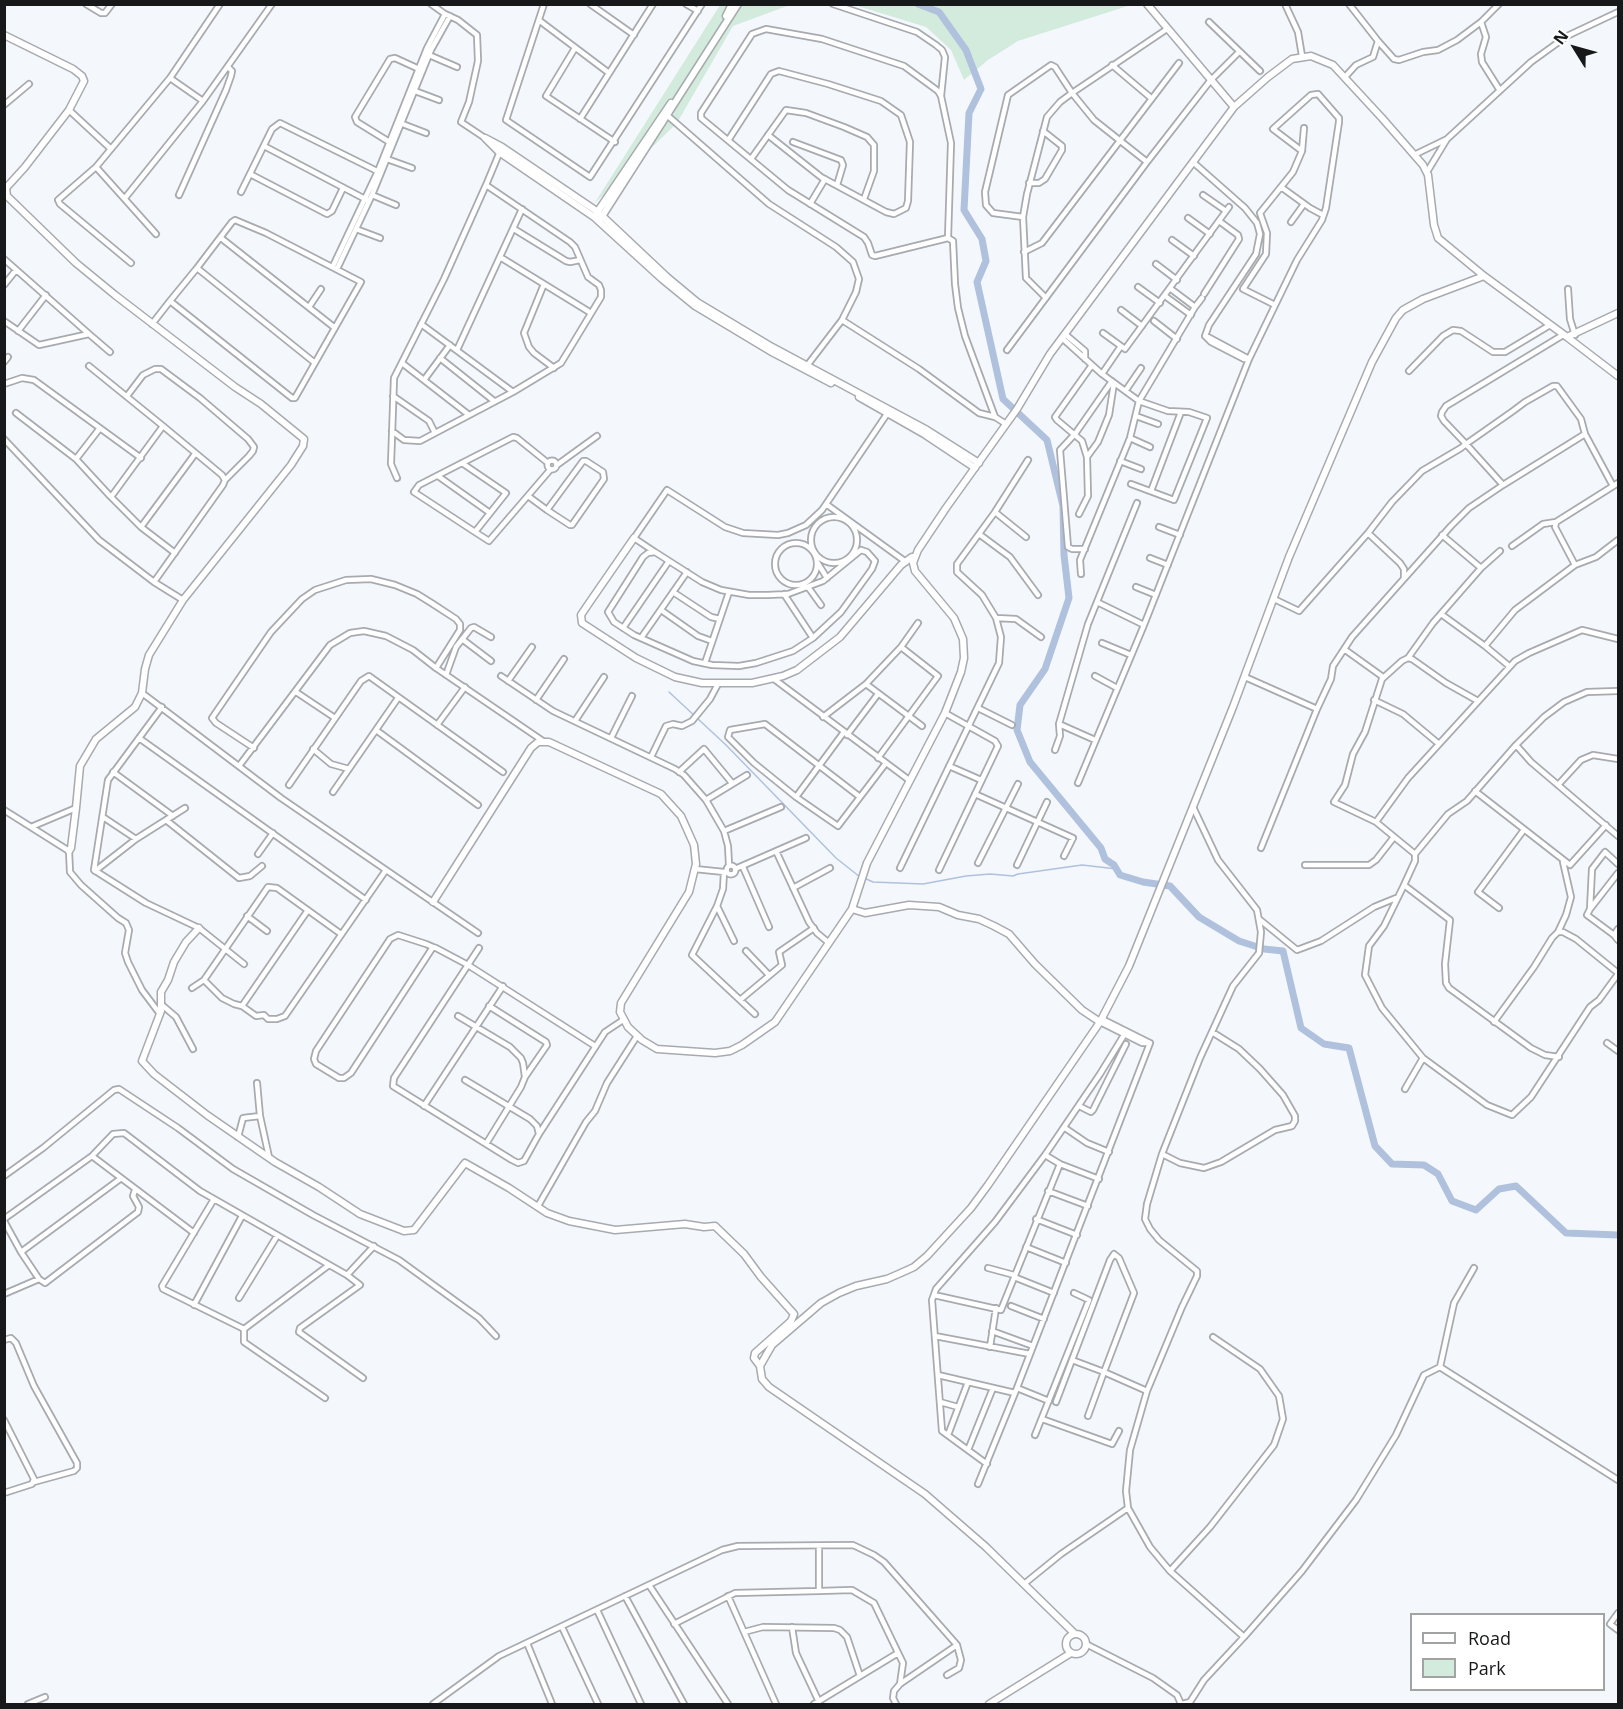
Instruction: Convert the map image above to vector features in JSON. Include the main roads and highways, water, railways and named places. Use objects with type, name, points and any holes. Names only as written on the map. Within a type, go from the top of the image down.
[{"type":"waterway","points":[[918,4],[939,12],[966,50],[981,89],[969,113],[964,210],[982,239],[986,261],[977,282],[1003,399],[1047,440],[1063,506],[1064,555],[1069,598],[1045,669],[1020,705],[1017,730],[1030,762],[1101,848],[1105,859],[1114,865],[1120,875],[1143,882],[1170,886],[1199,917],[1239,941],[1264,949],[1283,951],[1301,1028],[1324,1044],[1349,1048],[1375,1146],[1392,1164],[1424,1165],[1438,1174],[1452,1201],[1476,1210],[1499,1189],[1516,1186],[1566,1233],[1618,1235]]},
{"type":"waterway","points":[[669,692],[726,745],[836,858],[860,877]]},
{"type":"waterway","points":[[864,878],[873,882],[923,884],[966,876],[990,874],[1013,876],[1082,865],[1117,869]]}]
